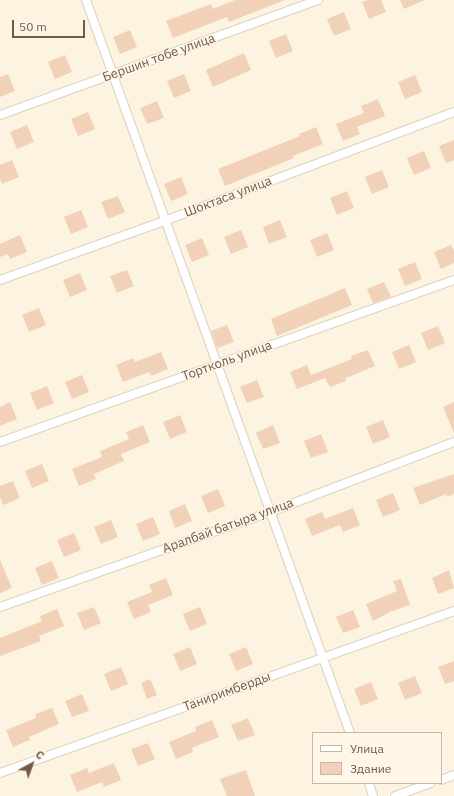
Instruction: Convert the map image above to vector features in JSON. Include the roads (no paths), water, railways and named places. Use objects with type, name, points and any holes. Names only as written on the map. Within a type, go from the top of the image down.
[{"type":"street","points":[[86,0],[115,74],[350,732]]},
{"type":"street","name":"Бершин тобе улица","points":[[0,115],[318,0]]},
{"type":"street","name":"Шоктаса улица","points":[[0,280],[167,220],[454,112]]},
{"type":"street","name":"Тортколь улица","points":[[0,442],[454,280]]},
{"type":"street","name":"Аралбай батыра улица","points":[[0,607],[270,512],[454,442]]},
{"type":"street","name":"Таниримберды","points":[[0,773],[454,611]]},
{"type":"street","points":[[442,780],[454,775]]},
{"type":"street","points":[[369,784],[374,796]]},
{"type":"street","points":[[396,796],[429,784]]}]
